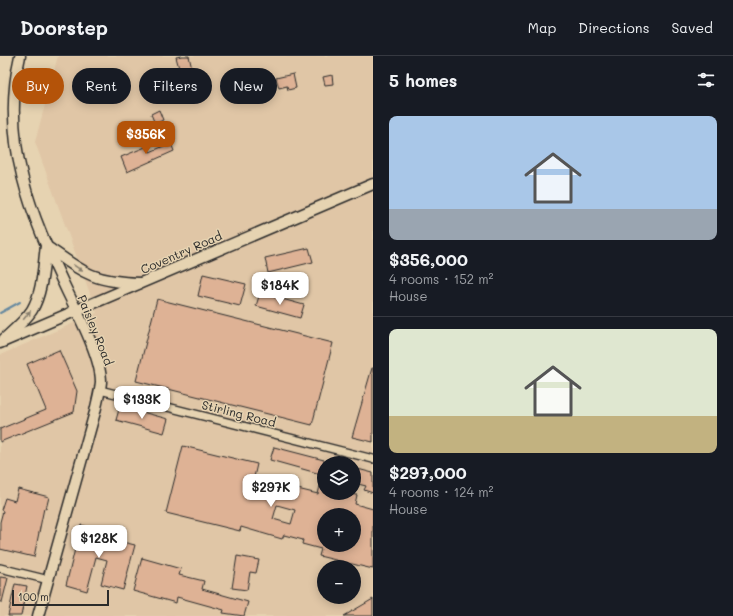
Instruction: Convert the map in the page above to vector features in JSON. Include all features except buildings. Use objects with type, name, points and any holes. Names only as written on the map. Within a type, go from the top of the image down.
[{"type":"main road","name":"Paisley Road","points":[[20,56],[14,81],[11,109],[12,142],[17,169],[46,246],[99,366],[100,390],[38,616]]},
{"type":"main road","name":"Coventry Road","points":[[0,343],[373,184]]},
{"type":"main road","points":[[0,343],[25,319],[36,300],[41,287],[46,246],[80,270],[99,279],[116,282],[143,283]]},
{"type":"street","name":"Stirling Road","points":[[100,390],[373,459]]},
{"type":"street","points":[[0,568],[49,580]]},
{"type":"shaded area","points":[[58,56],[373,56],[373,616],[0,616],[0,355],[97,313],[35,142],[45,104],[64,104],[64,68],[55,68]]},
{"type":"waterway","points":[[0,313],[20,302]]}]
